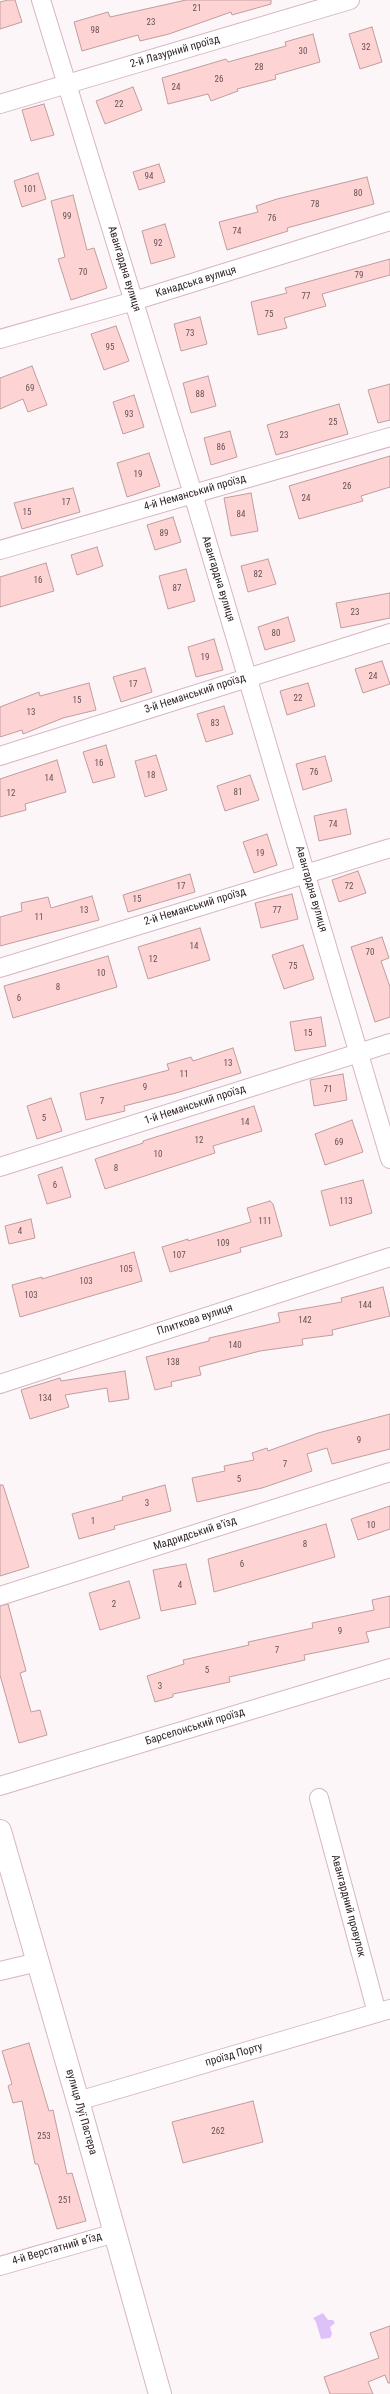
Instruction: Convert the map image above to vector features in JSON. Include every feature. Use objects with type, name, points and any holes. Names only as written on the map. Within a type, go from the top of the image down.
[{"type":"street","name":"Авангардна вулиця","points":[[41,0],[68,83],[193,494],[390,1159]]},
{"type":"street","name":"2-й Лазурний проїзд","points":[[0,104],[350,0]]},
{"type":"street","name":"Канадська вулиця","points":[[0,339],[134,301],[390,221]]},
{"type":"street","name":"4-й Неманський проїзд","points":[[0,550],[390,437]]},
{"type":"street","name":"3-й Неманський проїзд","points":[[0,756],[390,633]]},
{"type":"street","name":"2-й Неманський проїзд","points":[[0,968],[306,872],[390,848]]},
{"type":"street","name":"1-й Неманський проїзд","points":[[0,1167],[390,1043]]},
{"type":"street","name":"Плиткова вулиця","points":[[0,1384],[390,1257]]},
{"type":"street","name":"Мадридський в'їзд","points":[[0,1596],[390,1472]]},
{"type":"street","name":"Барселонський проїзд","points":[[0,1786],[390,1668]]},
{"type":"street","name":"Авангардний провулок","points":[[319,1798],[384,2011]]},
{"type":"street","name":"вулиця Луї Пастера","points":[[0,1831],[78,2101],[160,2394]]},
{"type":"street","points":[[0,1971],[38,1962]]},
{"type":"street","name":"проїзд Порту","points":[[78,2101],[384,2011]]},
{"type":"street","name":"4-й Верстатний в’їзд","points":[[0,2266],[115,2233]]},
{"type":"shaded area","points":[[323,2313],[328,2320],[333,2320],[335,2323],[330,2327],[332,2334],[330,2338],[321,2339],[316,2322],[313,2318]]},
{"type":"building","points":[[15,0],[22,22],[0,29],[0,2]]},
{"type":"building","points":[[186,0],[271,0],[271,4],[232,15],[231,12],[169,34],[140,41],[138,35],[82,51],[74,22],[108,12],[110,17]]},
{"type":"building","points":[[372,27],[382,62],[360,69],[349,34]]},
{"type":"building","points":[[313,34],[320,62],[275,75],[276,79],[237,89],[238,91],[211,101],[208,94],[168,104],[162,78],[226,59],[228,62],[286,46],[285,42]]},
{"type":"building","points":[[133,87],[142,110],[105,124],[96,101]]},
{"type":"building","points":[[44,104],[54,135],[31,141],[22,110]]},
{"type":"building","points":[[159,164],[165,182],[139,190],[133,172]]},
{"type":"building","points":[[38,173],[46,199],[22,207],[14,181]]},
{"type":"building","points":[[367,177],[374,204],[287,228],[288,231],[227,250],[219,222],[258,212],[256,206],[277,199]]},
{"type":"building","points":[[73,195],[87,250],[94,248],[107,288],[71,300],[58,259],[65,257],[51,201]]},
{"type":"building","points":[[165,224],[175,257],[151,264],[142,231]]},
{"type":"building","points":[[390,259],[390,275],[322,294],[326,306],[284,318],[287,328],[258,335],[251,302],[287,293],[285,288]]},
{"type":"building","points":[[200,317],[207,344],[181,351],[174,324]]},
{"type":"building","points":[[116,326],[129,361],[104,370],[91,334]]},
{"type":"building","points":[[32,366],[47,405],[28,412],[23,399],[0,409],[0,378]]},
{"type":"building","points":[[208,376],[216,406],[191,413],[183,383]]},
{"type":"building","points":[[390,384],[390,420],[378,423],[368,390]]},
{"type":"building","points":[[134,395],[144,427],[123,434],[113,402]]},
{"type":"building","points":[[339,404],[348,434],[276,455],[267,425]]},
{"type":"building","points":[[230,431],[237,457],[211,465],[204,438]]},
{"type":"building","points":[[149,453],[160,486],[127,497],[117,463]]},
{"type":"building","points":[[390,456],[390,487],[361,496],[363,501],[299,519],[289,486]]},
{"type":"building","points":[[73,488],[80,512],[22,529],[14,503]]},
{"type":"building","points":[[251,493],[258,531],[231,536],[224,498]]},
{"type":"building","points":[[173,517],[181,542],[155,550],[147,525]]},
{"type":"building","points":[[97,547],[103,566],[77,575],[71,555]]},
{"type":"building","points":[[268,559],[276,584],[248,592],[241,566]]},
{"type":"building","points":[[46,563],[54,591],[0,607],[0,577]]},
{"type":"building","points":[[186,569],[195,601],[168,609],[159,576]]},
{"type":"building","points":[[390,593],[390,618],[341,628],[336,603]]},
{"type":"building","points":[[288,617],[295,641],[265,650],[258,627]]},
{"type":"building","points":[[214,639],[223,670],[196,677],[188,647]]},
{"type":"building","points":[[382,661],[390,684],[363,693],[355,669]]},
{"type":"building","points":[[145,668],[152,692],[121,702],[113,677]]},
{"type":"building","points":[[89,683],[96,710],[63,718],[23,734],[22,730],[0,737],[0,707],[39,692],[40,696]]},
{"type":"building","points":[[308,683],[315,706],[287,715],[280,691]]},
{"type":"building","points":[[224,706],[233,734],[206,742],[197,714]]},
{"type":"building","points":[[106,745],[115,777],[93,783],[83,752]]},
{"type":"building","points":[[156,755],[167,790],[145,797],[135,761]]},
{"type":"building","points":[[325,756],[332,781],[303,790],[296,764]]},
{"type":"building","points":[[57,760],[66,792],[25,804],[26,810],[0,817],[0,779]]},
{"type":"building","points":[[250,775],[259,800],[225,811],[217,786]]},
{"type":"building","points":[[346,809],[351,834],[319,841],[314,816]]},
{"type":"building","points":[[267,834],[277,865],[254,873],[243,842]]},
{"type":"building","points":[[358,871],[366,893],[339,902],[332,880]]},
{"type":"building","points":[[190,874],[195,892],[128,912],[123,895]]},
{"type":"building","points":[[292,894],[298,919],[261,928],[255,903]]},
{"type":"building","points":[[92,896],[99,920],[0,946],[0,917],[22,911],[21,903],[48,897],[51,908]]},
{"type":"building","points":[[200,928],[210,960],[148,979],[138,947]]},
{"type":"building","points":[[382,937],[389,958],[381,961],[390,987],[390,1017],[375,1022],[351,947]]},
{"type":"building","points":[[303,945],[314,979],[284,989],[272,955]]},
{"type":"building","points":[[108,956],[117,987],[13,1018],[4,986]]},
{"type":"building","points":[[321,1017],[326,1046],[295,1051],[290,1022]]},
{"type":"building","points":[[233,1048],[241,1073],[176,1093],[124,1106],[125,1111],[86,1120],[80,1093],[169,1070],[167,1064],[191,1057],[193,1061]]},
{"type":"building","points":[[343,1074],[347,1100],[314,1106],[310,1080]]},
{"type":"building","points":[[51,1098],[62,1131],[37,1139],[27,1106]]},
{"type":"building","points":[[254,1106],[262,1131],[213,1146],[215,1153],[105,1189],[95,1159],[143,1143],[143,1141]]},
{"type":"building","points":[[352,1120],[363,1152],[325,1165],[315,1134]]},
{"type":"building","points":[[62,1167],[71,1197],[47,1204],[38,1175]]},
{"type":"building","points":[[363,1180],[372,1213],[330,1226],[321,1191]]},
{"type":"building","points":[[270,1201],[273,1204],[282,1236],[240,1248],[241,1252],[170,1272],[162,1247],[188,1239],[188,1241],[251,1222],[247,1208]]},
{"type":"building","points":[[31,1219],[35,1238],[9,1244],[5,1226]]},
{"type":"building","points":[[134,1252],[142,1281],[20,1317],[12,1285],[42,1277],[42,1279]]},
{"type":"building","points":[[383,1287],[390,1316],[332,1330],[333,1335],[302,1339],[303,1345],[260,1351],[199,1367],[201,1375],[171,1382],[172,1386],[155,1390],[146,1357],[209,1341],[209,1338],[280,1322],[278,1313],[342,1302],[341,1298]]},
{"type":"building","points":[[125,1371],[129,1399],[109,1402],[107,1388],[65,1395],[69,1407],[30,1419],[21,1390],[60,1378],[61,1381]]},
{"type":"building","points":[[390,1414],[390,1449],[332,1464],[327,1448],[307,1454],[312,1471],[262,1488],[197,1502],[192,1478],[225,1471],[224,1466],[254,1460],[252,1453],[267,1448],[268,1451],[318,1433]]},
{"type":"building","points":[[0,1485],[3,1485],[29,1567],[0,1576]]},
{"type":"building","points":[[165,1485],[171,1511],[114,1526],[115,1529],[79,1539],[72,1514],[123,1500],[122,1497]]},
{"type":"building","points":[[390,1506],[390,1529],[358,1540],[351,1519]]},
{"type":"building","points":[[326,1524],[335,1557],[214,1592],[208,1559]]},
{"type":"building","points":[[186,1564],[196,1604],[161,1611],[153,1570]]},
{"type":"building","points":[[129,1581],[140,1618],[100,1630],[89,1593]]},
{"type":"building","points":[[390,1596],[390,1627],[366,1632],[369,1642],[304,1655],[305,1660],[229,1677],[230,1682],[173,1694],[173,1697],[155,1702],[147,1676],[184,1664],[183,1660],[249,1645],[248,1642],[313,1628],[312,1623],[374,1610],[372,1600]]},
{"type":"building","points":[[8,1604],[26,1671],[20,1673],[31,1712],[40,1710],[47,1735],[19,1743],[0,1675],[0,1606]]},
{"type":"building","points":[[29,2043],[49,2111],[53,2110],[67,2174],[72,2173],[86,2221],[57,2229],[38,2164],[35,2164],[22,2101],[13,2103],[8,2086],[12,2084],[2,2051]]},
{"type":"building","points":[[253,2101],[263,2142],[183,2163],[172,2122]]},
{"type":"building","points":[[390,2326],[390,2383],[388,2383],[385,2375],[368,2382],[373,2394],[330,2394],[324,2377],[379,2358],[370,2333]]}]
